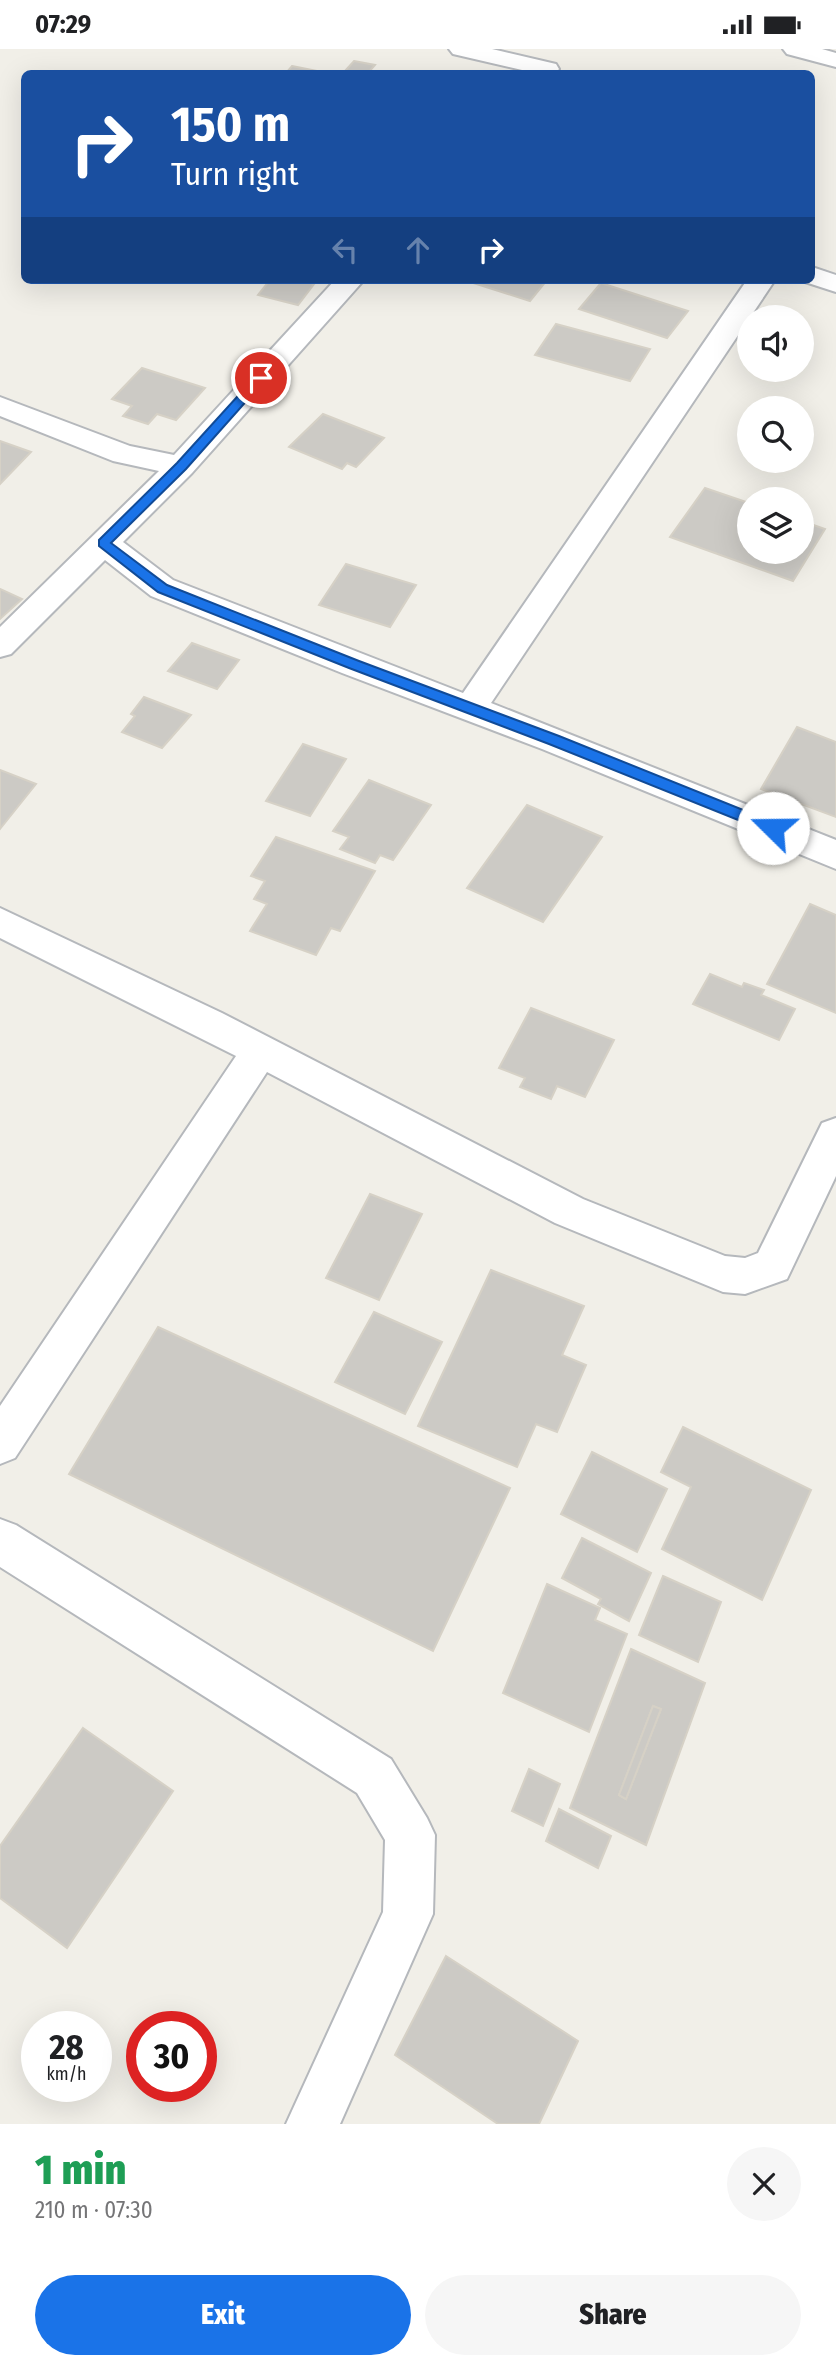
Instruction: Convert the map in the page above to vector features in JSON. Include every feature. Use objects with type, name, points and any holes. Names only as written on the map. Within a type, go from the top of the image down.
[{"type":"street","points":[[461,49],[542,70]]},
{"type":"street","points":[[547,70],[564,49]]},
{"type":"street","points":[[795,49],[836,60]]},
{"type":"street","points":[[815,276],[836,283]]},
{"type":"street","points":[[0,646],[181,466],[346,284]]},
{"type":"street","points":[[470,708],[758,284]]},
{"type":"street","points":[[0,406],[123,454],[181,466]]},
{"type":"street","points":[[103,543],[162,588],[836,855]]},
{"type":"street","points":[[0,922],[260,1051],[569,1211],[723,1274],[745,1276],[772,1266],[836,1135]]},
{"type":"street","points":[[0,1443],[260,1051]]},
{"type":"street","points":[[0,1541],[374,1776],[410,1835],[408,1914],[313,2124]]},
{"type":"building","points":[[354,61],[375,65],[371,70],[346,70]]},
{"type":"building","points":[[292,66],[312,70],[289,70]]},
{"type":"building","points":[[267,284],[314,284],[298,305],[258,295]]},
{"type":"building","points":[[477,284],[544,284],[530,301]]},
{"type":"building","points":[[600,284],[604,284],[688,311],[667,338],[579,309]]},
{"type":"building","points":[[556,324],[650,349],[630,381],[535,355]]},
{"type":"building","points":[[142,368],[205,388],[176,420],[157,414],[148,424],[123,416],[132,406],[112,399]]},
{"type":"building","points":[[323,414],[384,438],[356,467],[347,463],[342,469],[289,447]]},
{"type":"building","points":[[0,441],[31,452],[0,484]]},
{"type":"building","points":[[705,488],[737,499],[737,561],[670,537]]},
{"type":"building","points":[[814,525],[825,529],[814,547]]},
{"type":"building","points":[[346,564],[416,585],[390,627],[319,605]]},
{"type":"building","points":[[745,564],[803,564],[793,581]]},
{"type":"building","points":[[0,589],[22,599],[0,619]]},
{"type":"building","points":[[192,643],[239,660],[217,689],[168,671]]},
{"type":"building","points":[[144,697],[191,715],[162,748],[122,732],[135,716],[131,714]]},
{"type":"building","points":[[797,727],[836,742],[836,817],[761,789]]},
{"type":"building","points":[[303,744],[346,759],[310,816],[266,801]]},
{"type":"building","points":[[0,770],[36,784],[0,829]]},
{"type":"building","points":[[369,780],[431,805],[393,860],[380,855],[375,863],[340,849],[349,837],[333,831]]},
{"type":"building","points":[[527,805],[602,837],[543,922],[467,888]]},
{"type":"building","points":[[276,837],[375,871],[340,931],[331,928],[316,955],[250,931],[267,904],[254,899],[265,881],[251,876]]},
{"type":"building","points":[[810,904],[836,915],[836,1013],[767,984]]},
{"type":"building","points":[[710,974],[742,987],[744,983],[764,990],[761,995],[795,1009],[779,1040],[693,1004]]},
{"type":"building","points":[[531,1008],[614,1040],[585,1097],[557,1086],[551,1099],[520,1087],[525,1078],[499,1068]]},
{"type":"building","points":[[370,1194],[422,1214],[379,1300],[326,1278]]},
{"type":"building","points":[[491,1270],[584,1306],[562,1355],[586,1365],[557,1432],[536,1424],[517,1467],[418,1426]]},
{"type":"building","points":[[374,1312],[442,1342],[405,1414],[335,1382]]},
{"type":"building","points":[[158,1327],[510,1488],[433,1651],[69,1474]]},
{"type":"building","points":[[683,1427],[811,1490],[762,1600],[662,1549],[691,1487],[661,1472]]},
{"type":"building","points":[[592,1452],[667,1489],[637,1552],[561,1514]]},
{"type":"building","points":[[582,1538],[651,1573],[629,1621],[598,1604],[601,1599],[562,1578]]},
{"type":"building","points":[[663,1576],[721,1602],[698,1662],[639,1635]]},
{"type":"building","points":[[547,1584],[600,1608],[595,1620],[627,1634],[589,1732],[503,1693]]},
{"type":"building","points":[[631,1649],[705,1683],[646,1845],[570,1808]],"holes":[[[653,1706],[661,1709],[626,1799],[619,1795]]]},
{"type":"building","points":[[653,1706],[661,1709],[626,1799],[619,1795]]},
{"type":"building","points":[[83,1728],[173,1791],[67,1948],[0,1898],[0,1846]]},
{"type":"building","points":[[529,1769],[560,1784],[543,1826],[512,1811]]},
{"type":"building","points":[[559,1809],[611,1836],[598,1868],[546,1841]]},
{"type":"building","points":[[446,1956],[578,2041],[539,2124],[498,2124],[395,2055]]},
{"type":"route","points":[[261,378],[181,466],[103,543],[162,588],[773,828]]}]
